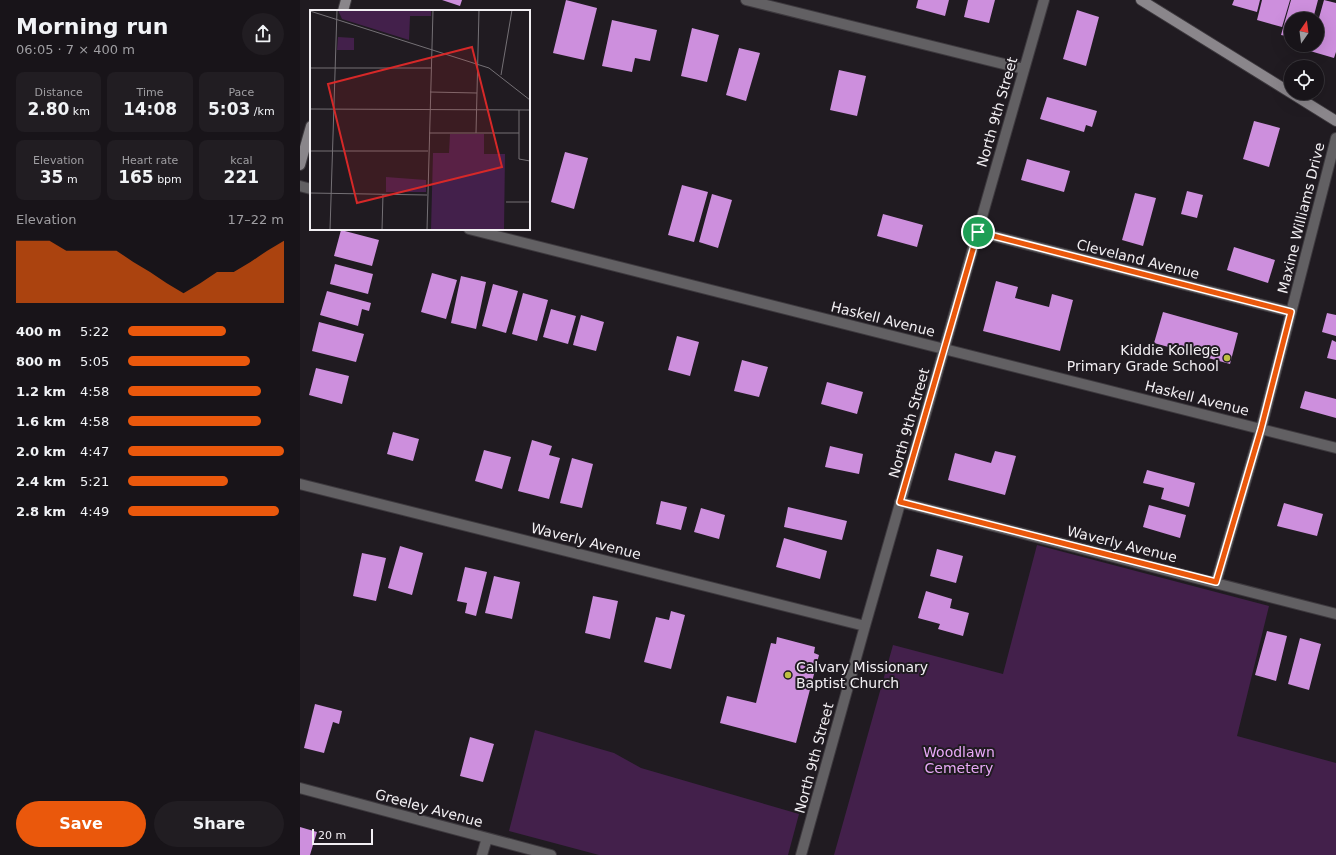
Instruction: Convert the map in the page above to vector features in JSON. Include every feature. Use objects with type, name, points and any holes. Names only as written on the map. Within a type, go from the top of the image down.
[{"type":"main road","points":[[343,10],[346,0]]},
{"type":"main road","points":[[1141,0],[1284,89]]},
{"type":"main road","points":[[1302,100],[1336,121]]},
{"type":"main road","points":[[300,165],[310,130]]},
{"type":"street","points":[[746,0],[1024,69]]},
{"type":"street","name":"North 9th Street","points":[[801,855],[900,502],[945,350],[1044,0]]},
{"type":"street","name":"Maxine Williams Drive","points":[[1216,582],[1261,429],[1336,138]]},
{"type":"street","points":[[300,186],[310,189]]},
{"type":"street","name":"Haskell Avenue","points":[[473,230],[1336,448]]},
{"type":"street","name":"Cleveland Avenue","points":[[978,232],[1291,312]]},
{"type":"street","name":"Waverly Avenue","points":[[300,484],[865,626]]},
{"type":"street","name":"Waverly Avenue","points":[[900,502],[1336,614]]},
{"type":"street","name":"Greeley Avenue","points":[[300,788],[550,855]]},
{"type":"street","points":[[482,855],[487,838]]},
{"type":"green space","name":"Woodlawn Cemetery","points":[[1037,545],[1269,606],[1237,736],[1336,763],[1336,855],[834,855],[893,645],[1003,674]]},
{"type":"green space","points":[[535,730],[614,753],[641,768],[799,814],[788,855],[599,855],[509,831]]},
{"type":"building","points":[[442,0],[462,0],[460,6]]},
{"type":"building","points":[[566,0],[597,8],[584,60],[553,53]]},
{"type":"building","points":[[918,0],[949,0],[945,16],[916,8]]},
{"type":"building","points":[[968,0],[995,0],[989,23],[964,17]]},
{"type":"building","points":[[1234,0],[1260,0],[1257,12],[1232,5]]},
{"type":"building","points":[[1262,0],[1290,0],[1286,12],[1284,12],[1282,27],[1257,20]]},
{"type":"building","points":[[1291,0],[1318,0],[1315,12],[1288,12]]},
{"type":"building","points":[[1324,0],[1336,3],[1336,52],[1334,58],[1313,52],[1324,52],[1324,12],[1321,12]]},
{"type":"building","points":[[1077,10],[1099,17],[1086,66],[1063,59]]},
{"type":"building","points":[[612,20],[657,30],[650,61],[635,58],[632,72],[602,66]]},
{"type":"building","points":[[1284,24],[1284,36],[1281,35]]},
{"type":"building","points":[[692,28],[719,35],[707,82],[681,76]]},
{"type":"building","points":[[739,48],[760,53],[746,101],[726,95]]},
{"type":"building","points":[[839,70],[866,76],[857,116],[830,110]]},
{"type":"building","points":[[1047,97],[1097,111],[1092,127],[1086,125],[1084,132],[1040,119]]},
{"type":"building","points":[[1254,121],[1280,128],[1269,167],[1243,159]]},
{"type":"building","points":[[565,152],[588,158],[574,209],[551,202]]},
{"type":"building","points":[[1027,159],[1070,171],[1064,192],[1021,180]]},
{"type":"building","points":[[682,185],[708,192],[694,242],[668,235]]},
{"type":"building","points":[[1187,191],[1203,195],[1197,218],[1181,214]]},
{"type":"building","points":[[1135,193],[1156,198],[1143,246],[1122,240]]},
{"type":"building","points":[[712,194],[732,200],[718,248],[699,242]]},
{"type":"building","points":[[883,214],[923,225],[917,247],[877,236]]},
{"type":"building","points":[[341,230],[379,240],[372,266],[334,256]]},
{"type":"building","points":[[1234,247],[1275,260],[1268,283],[1227,270]]},
{"type":"building","points":[[335,264],[373,274],[368,294],[330,284]]},
{"type":"building","points":[[432,273],[457,280],[446,319],[421,312]]},
{"type":"building","points":[[461,276],[486,282],[476,329],[451,323]]},
{"type":"building","points":[[996,281],[1018,287],[1015,298],[1049,307],[1052,294],[1073,300],[1060,351],[983,331]]},
{"type":"building","points":[[493,284],[518,291],[506,333],[482,326]]},
{"type":"building","points":[[327,291],[371,303],[369,311],[362,309],[358,326],[320,315]]},
{"type":"building","points":[[523,293],[548,300],[537,341],[512,334]]},
{"type":"building","points":[[551,309],[576,316],[568,344],[543,337]]},
{"type":"building","points":[[1163,312],[1238,333],[1230,364],[1154,343]]},
{"type":"building","points":[[1327,313],[1336,315],[1336,336],[1322,332]]},
{"type":"building","points":[[581,315],[604,322],[596,351],[573,345]]},
{"type":"building","points":[[319,322],[364,334],[356,362],[312,351]]},
{"type":"building","points":[[677,336],[699,342],[690,376],[668,370]]},
{"type":"building","points":[[1332,340],[1336,342],[1336,360],[1327,358]]},
{"type":"building","points":[[742,360],[768,367],[759,397],[734,391]]},
{"type":"building","points":[[316,368],[349,376],[342,404],[309,395]]},
{"type":"building","points":[[827,382],[863,392],[857,414],[821,404]]},
{"type":"building","points":[[1305,391],[1336,399],[1336,418],[1300,408]]},
{"type":"building","points":[[393,432],[419,439],[413,461],[387,454]]},
{"type":"building","points":[[532,440],[552,446],[549,455],[560,458],[549,499],[518,491]]},
{"type":"building","points":[[830,446],[863,454],[859,474],[825,467]]},
{"type":"building","points":[[484,450],[511,457],[502,489],[475,481]]},
{"type":"building","points":[[995,451],[1016,456],[1005,495],[948,480],[955,453],[991,463]]},
{"type":"building","points":[[572,458],[593,464],[582,508],[560,503]]},
{"type":"building","points":[[1147,470],[1195,483],[1189,507],[1161,499],[1164,488],[1143,483]]},
{"type":"building","points":[[661,501],[687,507],[681,530],[656,524]]},
{"type":"building","points":[[1284,503],[1323,514],[1317,536],[1277,526]]},
{"type":"building","points":[[1149,505],[1186,515],[1180,538],[1143,527]]},
{"type":"building","points":[[788,507],[847,521],[842,540],[784,527]]},
{"type":"building","points":[[701,508],[725,515],[719,539],[694,532]]},
{"type":"building","points":[[784,538],[827,551],[820,579],[776,567]]},
{"type":"building","points":[[400,546],[423,553],[412,595],[388,588]]},
{"type":"building","points":[[937,549],[963,556],[956,583],[930,576]]},
{"type":"building","points":[[362,553],[386,558],[376,601],[353,596]]},
{"type":"building","points":[[465,567],[487,572],[476,616],[465,613],[467,603],[457,601]]},
{"type":"building","points":[[494,576],[520,582],[512,619],[485,613]]},
{"type":"building","points":[[926,591],[952,599],[950,608],[969,613],[963,636],[938,629],[940,624],[918,618]]},
{"type":"building","points":[[593,596],[618,601],[610,639],[585,633]]},
{"type":"building","points":[[671,611],[685,615],[671,669],[644,662],[656,617],[669,620]]},
{"type":"building","points":[[1267,631],[1287,636],[1276,681],[1255,675]]},
{"type":"building","name":"Calvary Missionary Baptist Church","points":[[777,637],[815,647],[814,653],[819,655],[796,743],[720,723],[727,696],[756,703],[771,643],[776,644]]},
{"type":"building","points":[[1300,638],[1321,644],[1309,690],[1288,684]]},
{"type":"building","points":[[315,704],[342,711],[339,724],[333,722],[324,753],[304,748]]},
{"type":"building","points":[[470,737],[494,744],[483,782],[460,776]]},
{"type":"building","points":[[300,827],[317,832],[310,855],[300,855]]},
{"type":"place","name":"Kiddie Kollege Primary Grade School","points":[[1227,358]]},
{"type":"place","name":"Calvary Missionary Baptist Church","points":[[788,675]]},
{"type":"route","points":[[978,232],[1291,312],[1261,429],[1216,582],[900,502],[978,232]]}]
